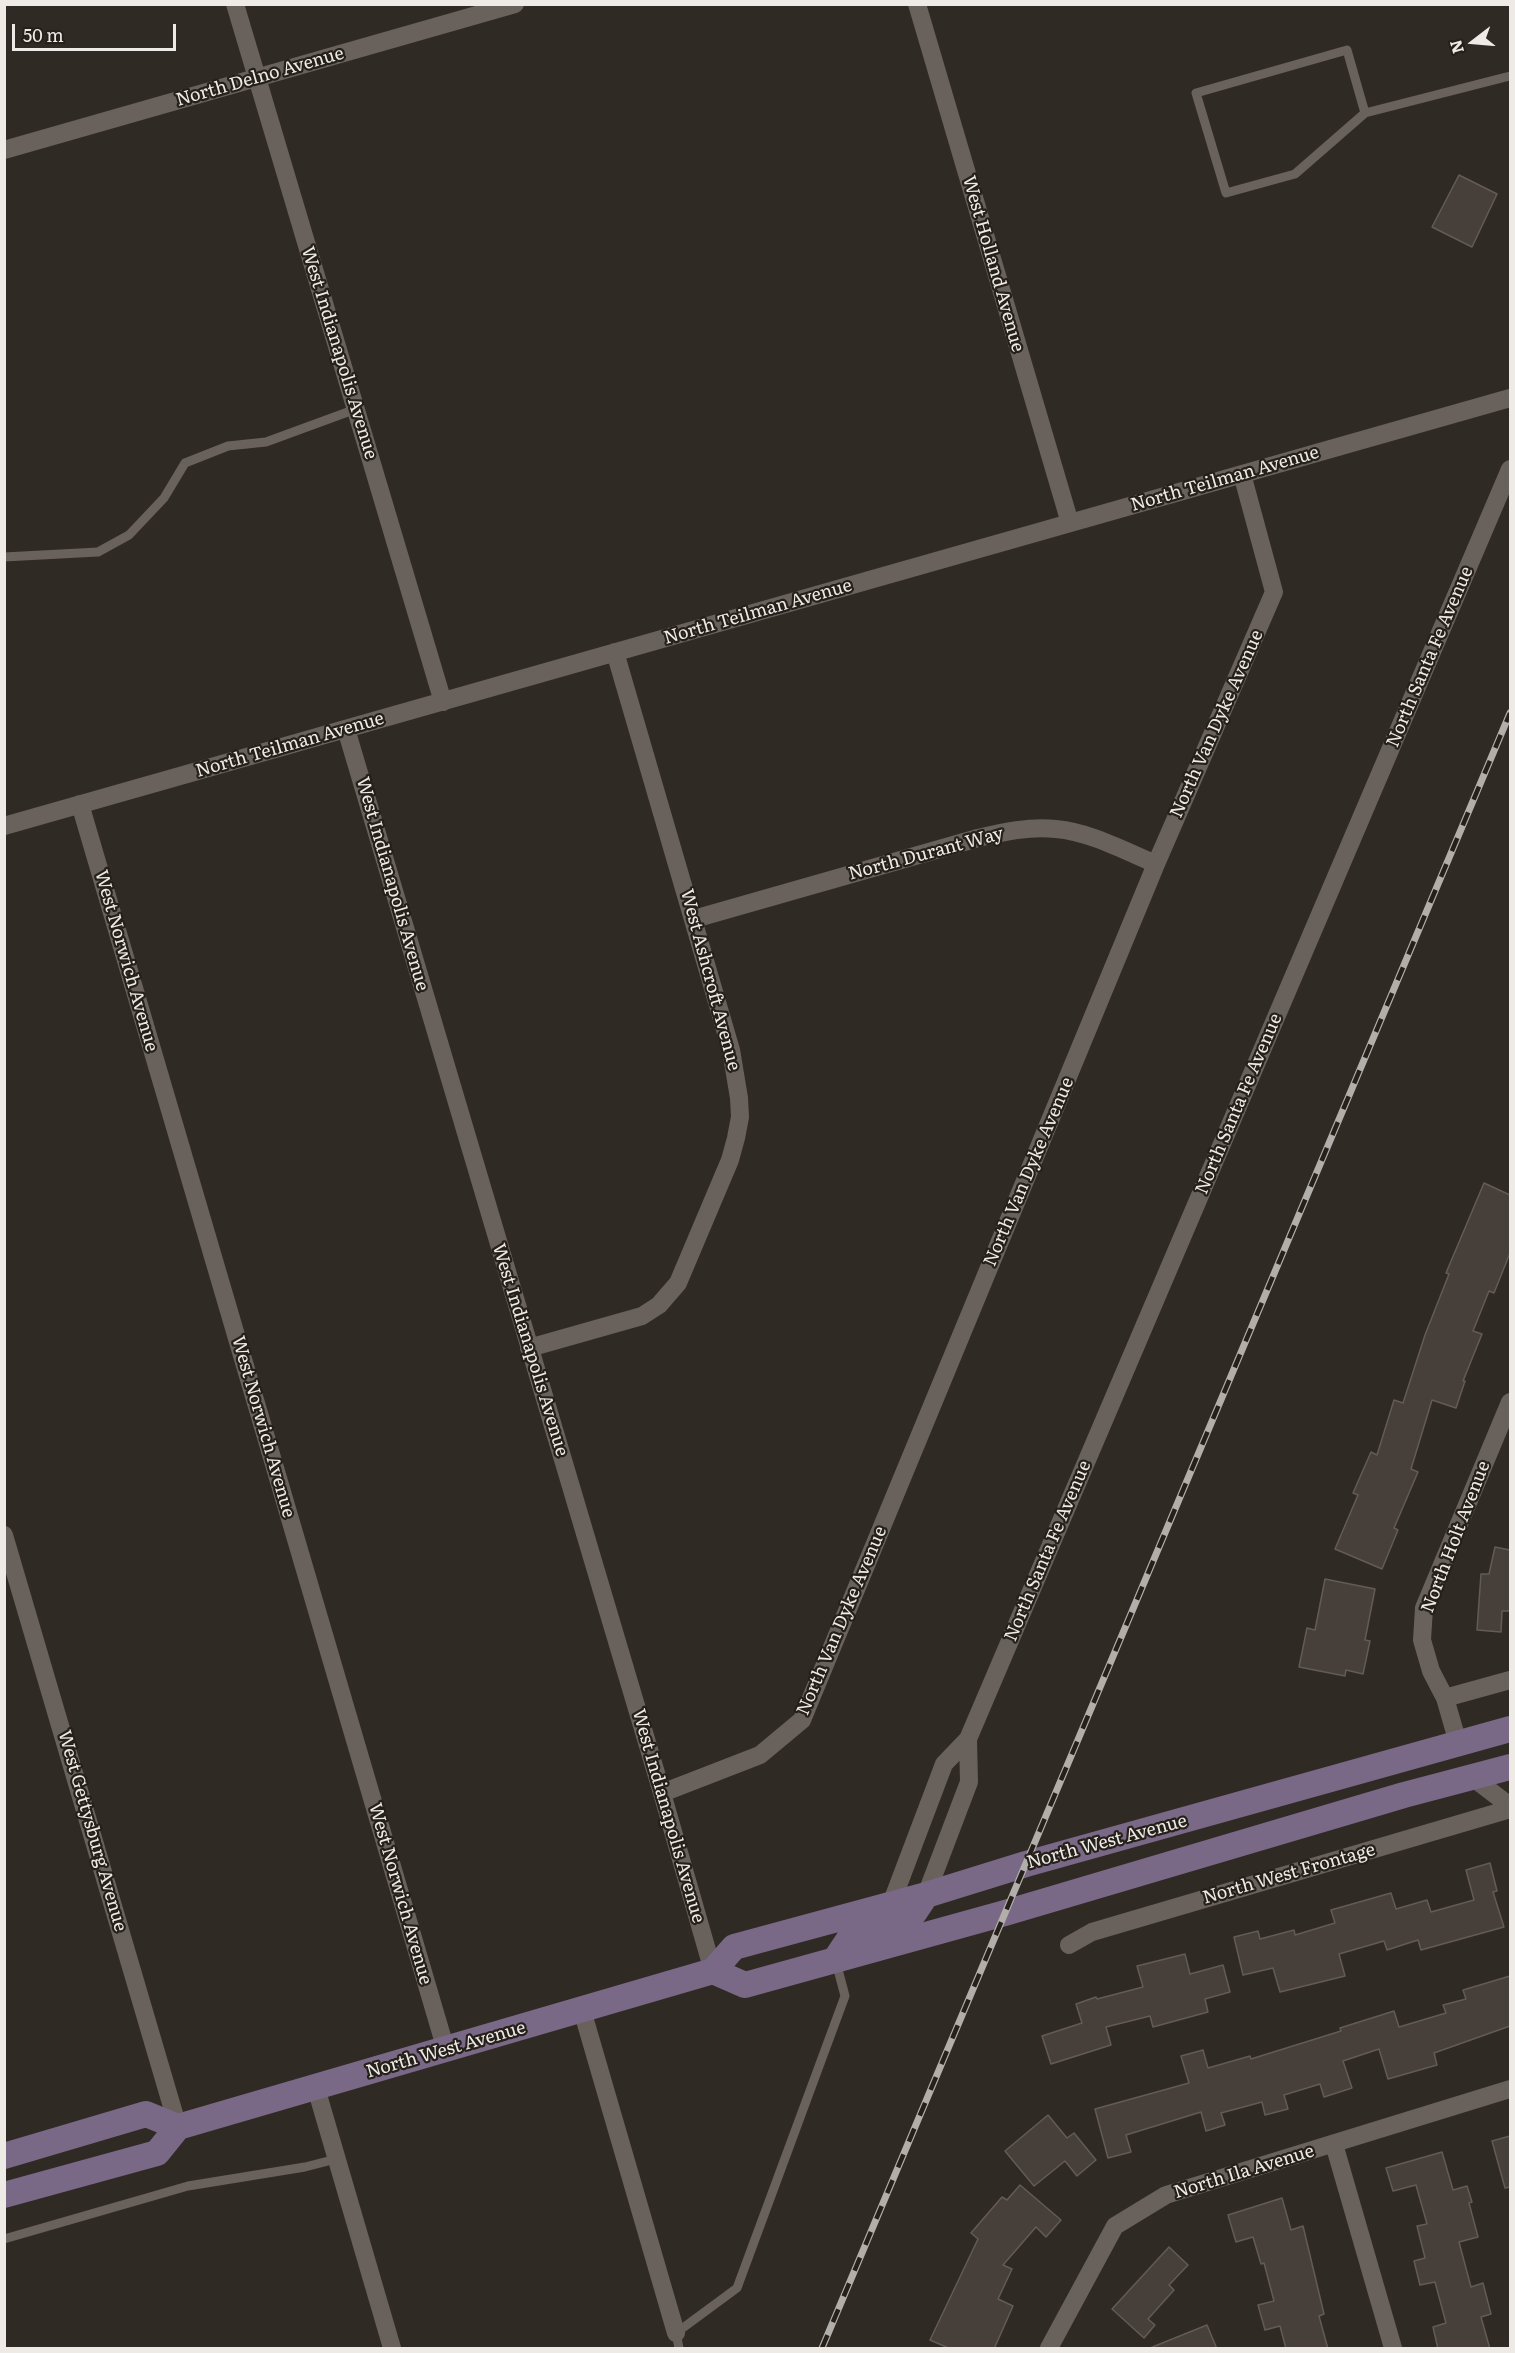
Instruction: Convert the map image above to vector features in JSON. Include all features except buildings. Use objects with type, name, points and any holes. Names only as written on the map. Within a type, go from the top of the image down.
[{"type":"main road","name":"North West Avenue","points":[[178,2127],[713,1971],[734,1947],[926,1895],[1026,1864],[1510,1729]]},
{"type":"main road","points":[[1458,1743],[1470,1778]]},
{"type":"main road","name":"North West Avenue","points":[[713,1971],[746,1985],[1510,1767]]},
{"type":"main road","points":[[835,1960],[851,1936],[897,1922],[914,1912],[926,1895]]},
{"type":"main road","points":[[4,2156],[146,2114],[178,2127],[157,2153],[4,2195]]},
{"type":"street","name":"West Indianapolis Avenue","points":[[235,4],[442,702]]},
{"type":"street","name":"North Delno Avenue","points":[[4,150],[515,4]]},
{"type":"street","name":"West Holland Avenue","points":[[917,4],[1070,523]]},
{"type":"street","name":"North Teilman Avenue","points":[[4,825],[1510,398]]},
{"type":"street","name":"North Santa Fe Avenue","points":[[891,1904],[944,1764],[968,1739],[1510,469]]},
{"type":"street","name":"North Van Dyke Avenue","points":[[662,1793],[760,1755],[802,1719],[1156,864],[1274,592],[1242,474]]},
{"type":"street","name":"West Ashcroft Avenue","points":[[529,1348],[632,1320],[652,1311],[666,1299],[682,1275],[733,1151],[740,1108],[737,1074],[615,652]]},
{"type":"street","name":"West Indianapolis Avenue","points":[[346,729],[713,1971]]},
{"type":"street","name":"West Norwich Avenue","points":[[80,804],[446,2050]]},
{"type":"street","name":"North Durant Way","points":[[694,919],[978,838],[1016,830],[1057,829],[1079,834],[1156,864]]},
{"type":"street","name":"North Holt Avenue","points":[[1458,1743],[1445,1698],[1431,1671],[1422,1640],[1424,1608],[1510,1402]]},
{"type":"street","name":"West Gettysburg Avenue","points":[[4,1535],[178,2127]]},
{"type":"street","points":[[1445,1698],[1510,1680]]},
{"type":"street","name":"North Santa Fe Avenue","points":[[926,1895],[969,1782],[968,1739]]},
{"type":"street","points":[[1470,1778],[1510,1808]]},
{"type":"street","name":"North West Frontage","points":[[1069,1945],[1092,1932],[1510,1808]]},
{"type":"street","points":[[582,2010],[677,2341]]},
{"type":"street","points":[[316,2088],[392,2349]]},
{"type":"street","name":"North Ila Avenue","points":[[1049,2349],[1115,2226],[1166,2195],[1510,2089]]},
{"type":"street","points":[[1334,2144],[1393,2349]]},
{"type":"lane","points":[[1365,113],[1347,50],[1196,93],[1226,193],[1295,174],[1365,113],[1510,76]]},
{"type":"lane","points":[[4,557],[98,552],[129,536],[164,498],[185,463],[228,446],[266,442],[356,409]]},
{"type":"lane","points":[[677,2341],[737,2289],[845,1996],[835,1960]]},
{"type":"lane","points":[[4,2240],[188,2186],[305,2167],[336,2158]]},
{"type":"railway","points":[[822,2348],[1510,713]]}]
